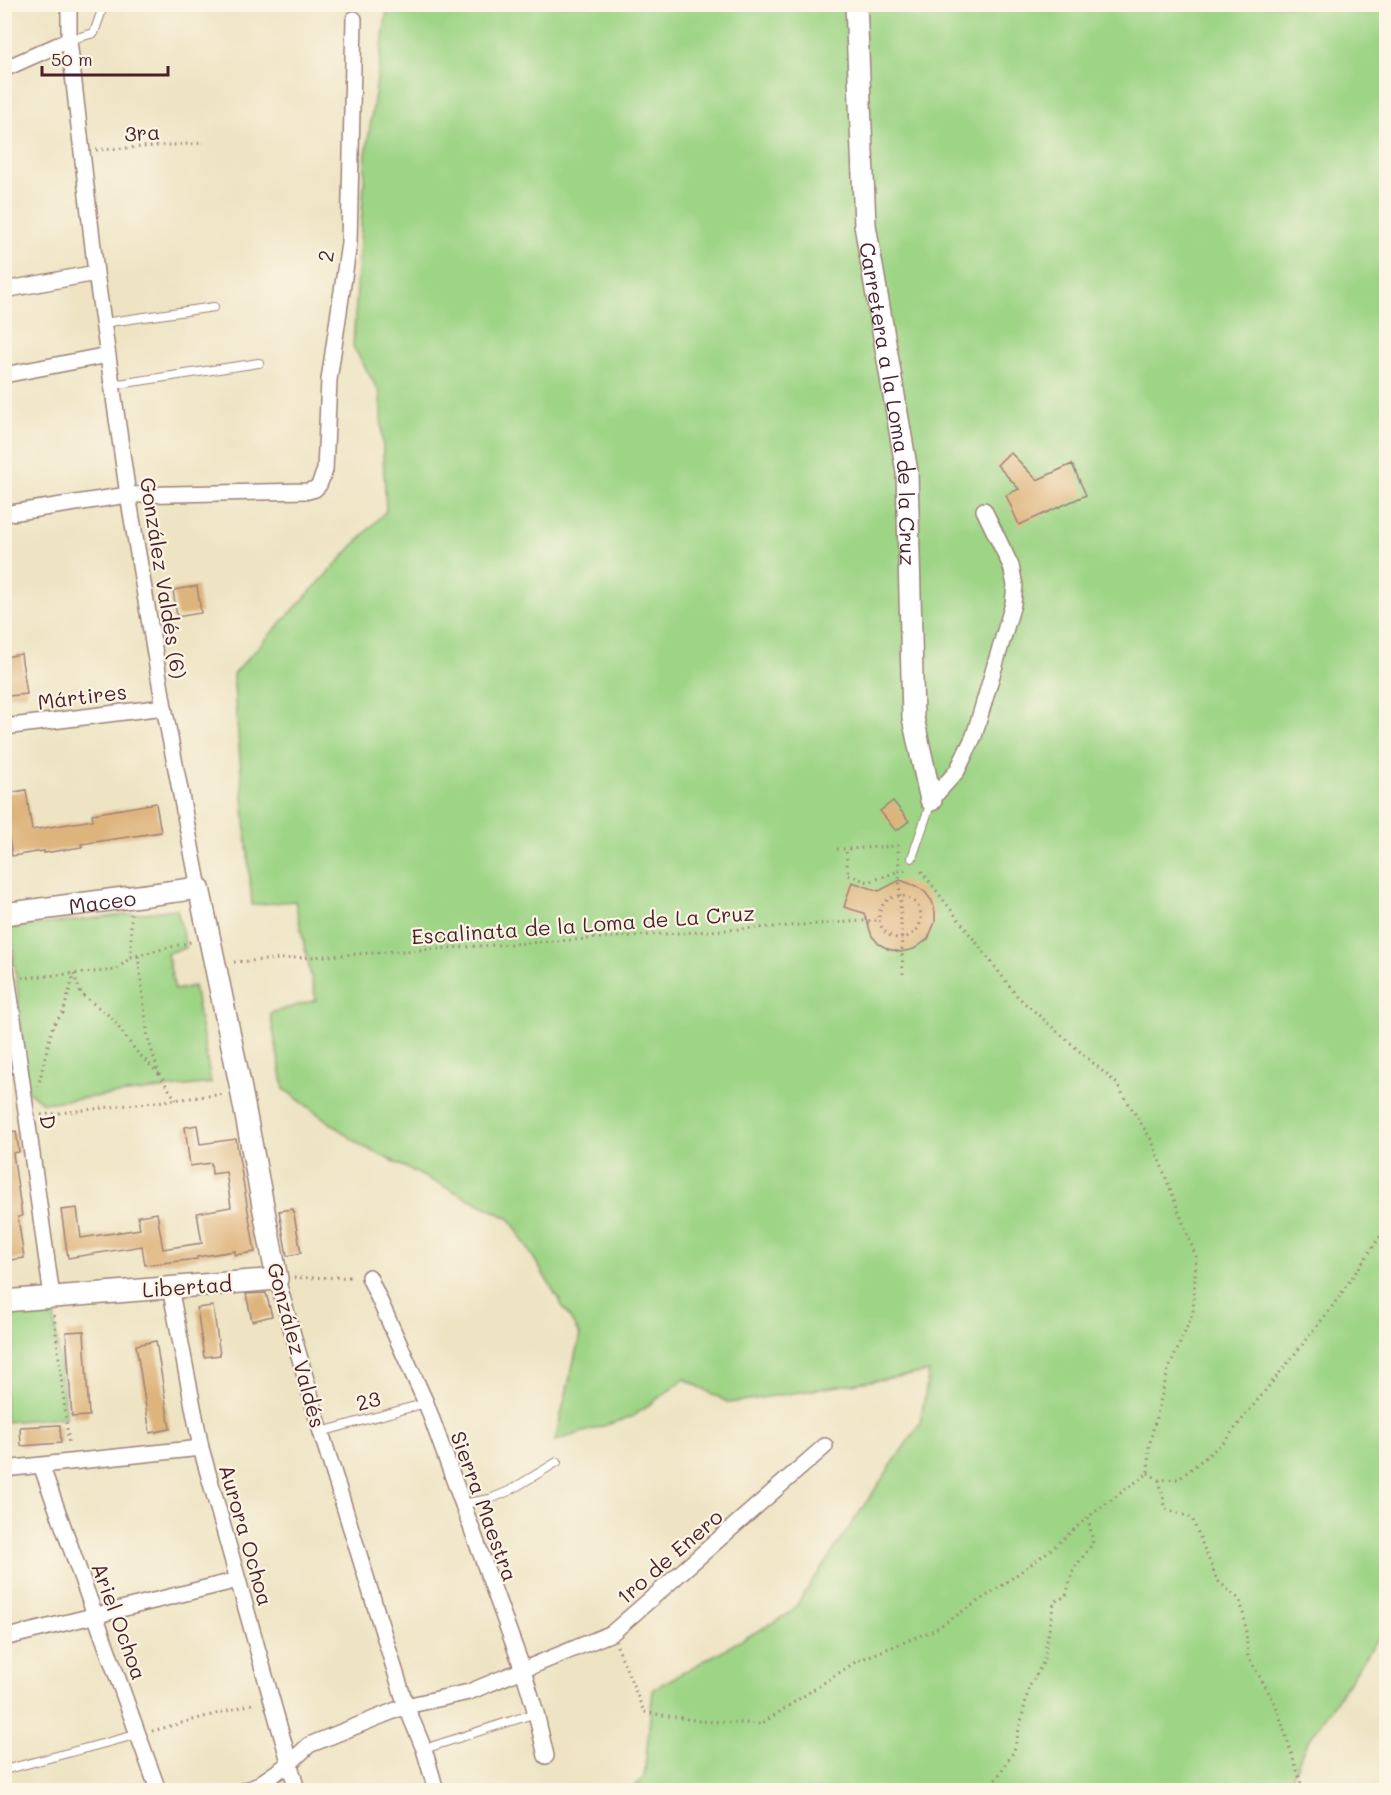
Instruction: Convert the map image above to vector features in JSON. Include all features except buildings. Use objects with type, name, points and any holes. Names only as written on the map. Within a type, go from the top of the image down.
[{"type":"street","name":"González Valdés (6)","points":[[69,4],[69,40],[96,273],[128,495],[198,888]]},
{"type":"street","name":"Carretera a la Loma de la Cruz","points":[[856,4],[865,225],[907,472],[913,718],[931,800]]},
{"type":"street","name":"2","points":[[128,495],[308,491],[319,485],[325,470],[329,380],[349,243],[354,19]]},
{"type":"street","points":[[5,66],[69,40]]},
{"type":"street","points":[[4,290],[96,273]]},
{"type":"street","points":[[4,375],[108,355]]},
{"type":"street","points":[[4,514],[128,495]]},
{"type":"street","points":[[931,800],[957,771],[974,736],[1013,604],[1015,585],[1011,566],[984,510]]},
{"type":"street","name":"Mártires","points":[[4,727],[164,707]]},
{"type":"street","name":"Maceo","points":[[4,914],[198,888]]},
{"type":"street","name":"González Valdés","points":[[198,888],[277,1279],[321,1432],[406,1706],[424,1749],[436,1791]]},
{"type":"street","name":"D","points":[[4,954],[52,1297]]},
{"type":"street","name":"Sierra Maestra","points":[[369,1276],[426,1403],[523,1670],[546,1756]]},
{"type":"street","name":"Libertad","points":[[4,1301],[277,1279]]},
{"type":"street","name":"Aurora Ochoa","points":[[170,1287],[201,1448],[297,1791]]},
{"type":"street","name":"1ro de Enero","points":[[245,1791],[255,1787],[290,1763],[309,1745],[406,1706],[469,1692],[612,1633],[825,1446]]},
{"type":"street","points":[[4,1469],[201,1448]]},
{"type":"street","name":"Ariel Ochoa","points":[[41,1466],[158,1791]]},
{"type":"street","points":[[4,1638],[238,1580]]},
{"type":"lane","points":[[69,40],[94,33],[104,4]]},
{"type":"lane","points":[[103,323],[214,307]]},
{"type":"lane","points":[[112,385],[259,363]]},
{"type":"lane","points":[[912,858],[931,800]]},
{"type":"lane","name":"23","points":[[321,1432],[426,1403]]},
{"type":"lane","points":[[462,1504],[490,1499],[509,1491],[557,1462]]},
{"type":"lane","points":[[424,1749],[536,1713]]},
{"type":"lane","points":[[4,1770],[139,1734]]},
{"type":"path","name":"3ra","points":[[82,151],[204,143]]},
{"type":"path","points":[[837,849],[898,846],[903,974]]},
{"type":"path","points":[[846,849],[848,875],[869,882],[899,872]]},
{"type":"path","points":[[912,858],[1018,997],[1116,1083],[1152,1141],[1196,1257],[1193,1313],[1168,1371],[1149,1446],[1148,1473]]},
{"type":"path","points":[[900,896],[914,900],[921,912],[919,927],[909,937],[895,938],[884,931],[879,920],[882,906],[893,897],[900,896]]},
{"type":"path","points":[[131,898],[131,957]]},
{"type":"path","name":"Escalinata de la Loma de La Cruz","points":[[214,963],[879,920]]},
{"type":"path","points":[[8,978],[116,970],[131,957],[180,944]]},
{"type":"path","points":[[138,956],[148,1038],[159,1074]]},
{"type":"path","points":[[74,974],[81,994],[111,1017],[136,1051],[159,1074],[176,1100]]},
{"type":"path","points":[[74,974],[63,1013],[53,1025],[40,1084],[27,1117],[241,1092]]},
{"type":"path","points":[[1148,1473],[1159,1480],[1179,1479],[1224,1442],[1330,1310],[1386,1228]]},
{"type":"path","points":[[277,1279],[369,1276]]},
{"type":"path","points":[[52,1297],[71,1462]]},
{"type":"path","points":[[612,1633],[644,1712],[700,1721],[761,1724],[857,1661],[934,1630],[1000,1587],[1148,1473]]},
{"type":"path","points":[[1159,1480],[1166,1509],[1192,1518],[1217,1580],[1240,1600],[1245,1621],[1248,1656],[1276,1705],[1301,1783]]},
{"type":"path","points":[[989,1791],[1014,1751],[1029,1687],[1043,1663],[1054,1602],[1066,1596],[1073,1570],[1093,1543],[1088,1517]]},
{"type":"path","points":[[139,1734],[271,1699]]},
{"type":"green space","points":[[388,5],[1386,5],[1386,1627],[1304,1748],[1287,1790],[630,1790],[644,1777],[653,1689],[792,1612],[920,1423],[929,1372],[729,1403],[685,1379],[632,1417],[555,1441],[580,1335],[510,1219],[362,1146],[284,1089],[270,1013],[316,1000],[295,901],[252,905],[233,674],[386,511],[380,393],[353,346],[366,154]]},
{"type":"green space","points":[[177,909],[186,948],[167,953],[175,990],[194,986],[211,1083],[43,1103],[28,1091],[11,928]]},
{"type":"green space","points":[[53,1306],[66,1417],[5,1422],[5,1310]]}]
